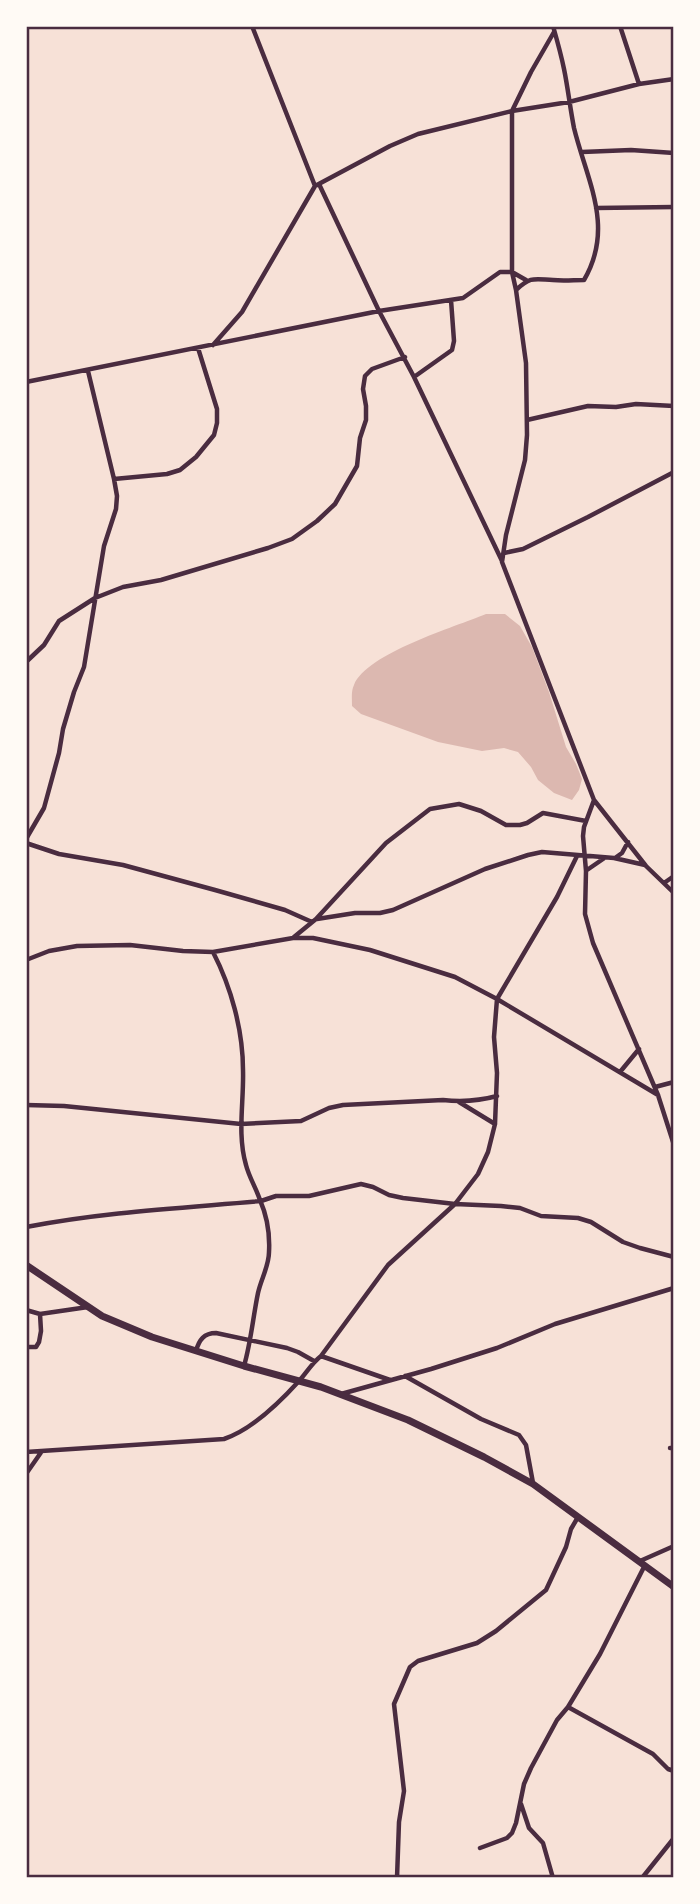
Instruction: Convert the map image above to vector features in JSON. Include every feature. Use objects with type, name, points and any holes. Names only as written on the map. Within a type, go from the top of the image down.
[{"type":"main road","points":[[26,1265],[102,1316],[152,1337],[340,1394],[408,1420],[484,1457],[533,1484],[674,1587]]},
{"type":"street","points":[[252,26],[317,185],[379,311],[405,357],[502,562],[594,800],[646,866],[674,893]]},
{"type":"street","points":[[620,26],[639,84]]},
{"type":"street","points":[[516,290],[526,280],[537,278],[555,281],[584,280],[593,263],[599,218],[569,102],[554,29]]},
{"type":"street","points":[[502,562],[506,535],[526,460],[527,420],[526,363],[512,272],[512,111],[554,29]]},
{"type":"street","points":[[214,345],[242,312],[317,185],[418,134],[512,111],[569,102],[639,84],[674,79]]},
{"type":"street","points":[[582,152],[631,150],[674,153]]},
{"type":"street","points":[[596,208],[674,207]]},
{"type":"street","points":[[26,382],[379,311],[463,298],[500,271],[512,272],[526,280]]},
{"type":"street","points":[[414,377],[452,350],[454,341],[451,300]]},
{"type":"street","points":[[114,479],[167,474],[180,470],[196,457],[214,435],[217,409],[198,348]]},
{"type":"street","points":[[26,662],[44,645],[59,621],[94,598],[123,587],[161,580],[268,548],[292,539],[317,521],[335,504],[357,466],[360,439],[366,420],[363,388],[365,376],[372,369],[405,357]]},
{"type":"street","points":[[88,370],[114,479],[116,509],[104,546],[85,667],[63,729],[44,808],[26,841],[59,854],[124,864],[285,910],[314,921],[355,913],[380,914],[485,869],[542,852],[614,858],[646,866]]},
{"type":"street","points":[[527,420],[589,406],[674,406]]},
{"type":"street","points":[[504,553],[523,548],[674,472]]},
{"type":"street","points":[[594,800],[583,836],[586,871],[585,914],[593,943],[655,1087],[674,1145]]},
{"type":"street","points":[[293,938],[314,921],[386,843],[430,809],[459,804],[481,811],[506,825],[527,823],[543,813],[586,821]]},
{"type":"street","points":[[614,858],[622,853],[628,842]]},
{"type":"street","points":[[26,1452],[224,1439],[251,1426],[299,1381],[321,1356],[388,1265],[455,1204],[478,1174],[488,1152],[495,1124],[497,1073],[494,1037],[497,999],[557,897],[577,856]]},
{"type":"street","points":[[586,871],[604,858]]},
{"type":"street","points":[[664,883],[674,876]]},
{"type":"street","points":[[26,960],[49,951],[77,946],[130,944],[212,952],[293,938],[313,938],[370,950],[455,977],[658,1095]]},
{"type":"street","points":[[212,952],[233,1003],[240,1034],[243,1068],[241,1139],[246,1167],[261,1201],[270,1239],[270,1256],[259,1290],[244,1366]]},
{"type":"street","points":[[620,1072],[639,1049]]},
{"type":"street","points":[[655,1087],[674,1082]]},
{"type":"street","points":[[26,1105],[241,1124],[301,1121],[329,1108],[343,1105],[479,1101],[497,1096]]},
{"type":"street","points":[[458,1102],[495,1124]]},
{"type":"street","points":[[26,1227],[155,1209],[261,1201],[276,1196],[309,1196],[361,1184],[403,1198],[501,1206],[541,1216],[578,1218],[591,1222],[624,1242],[674,1257]]},
{"type":"street","points":[[340,1394],[497,1348],[555,1324],[674,1288]]},
{"type":"street","points":[[26,1310],[40,1314],[88,1307]]},
{"type":"street","points":[[26,1347],[36,1347],[39,1342],[40,1314]]},
{"type":"street","points":[[195,1352],[199,1341],[210,1333],[287,1348],[314,1361]]},
{"type":"street","points":[[321,1356],[390,1380]]},
{"type":"street","points":[[405,1376],[481,1419],[519,1436],[526,1445],[533,1484]]},
{"type":"street","points":[[26,1475],[42,1451]]},
{"type":"street","points":[[397,1878],[399,1822],[404,1791],[394,1704],[402,1681],[410,1667],[418,1661],[477,1643],[546,1590],[578,1517]]},
{"type":"street","points":[[480,1849],[507,1838],[512,1833],[524,1784],[531,1768],[557,1720],[568,1707],[600,1654],[642,1563],[674,1546]]},
{"type":"street","points":[[568,1707],[653,1754],[668,1769],[674,1771]]},
{"type":"street","points":[[521,1803],[529,1828],[543,1843],[554,1878]]},
{"type":"street","points":[[642,1878],[674,1838]]},
{"type":"shaded area","points":[[486,614],[505,614],[520,626],[532,647],[566,747],[582,779],[572,800],[554,793],[538,780],[518,752],[504,748],[482,751],[438,742],[361,714],[352,706],[354,685],[362,673],[376,662],[413,642]]}]
